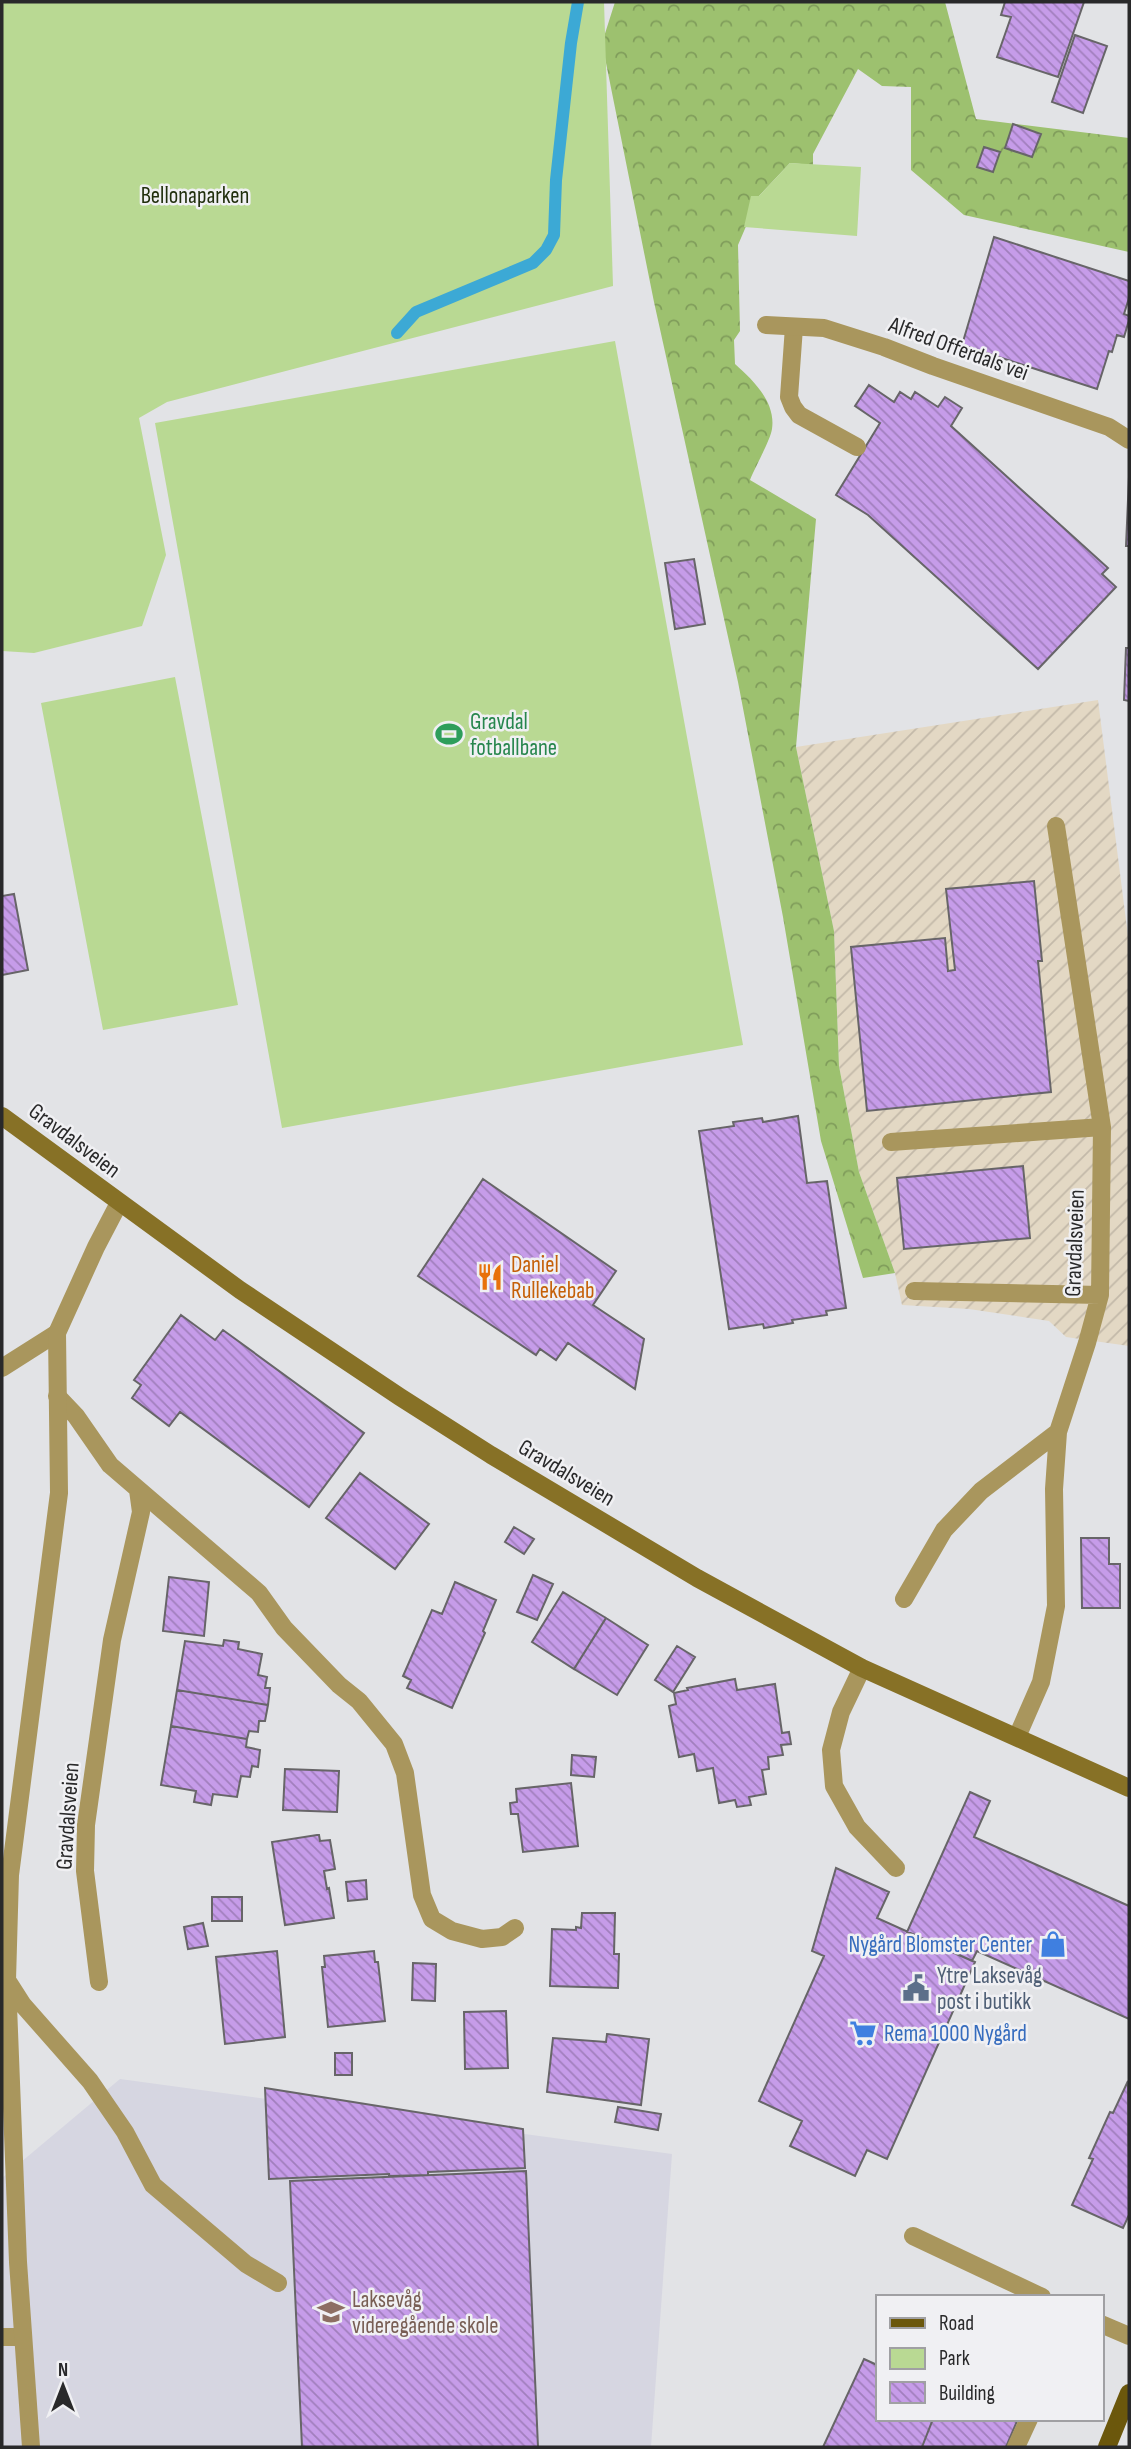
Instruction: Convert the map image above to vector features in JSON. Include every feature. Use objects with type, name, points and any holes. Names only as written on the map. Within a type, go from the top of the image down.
[{"type":"main road","name":"Gravdalsveien","points":[[2,1116],[240,1290],[467,1440],[696,1578],[862,1668],[1128,1788]]},
{"type":"main road","points":[[1107,2447],[1129,2393]]},
{"type":"street","name":"Alfred Offerdals vei","points":[[766,325],[824,328],[884,347],[1109,427],[1129,440]]},
{"type":"street","points":[[794,327],[789,397],[793,407],[799,415],[858,447]]},
{"type":"street","name":"Gravdalsveien","points":[[1017,1737],[1041,1682],[1056,1606],[1054,1489],[1058,1432],[1100,1295],[1102,1127],[1056,826]]},
{"type":"street","points":[[891,1142],[1102,1127]]},
{"type":"street","name":"Gravdalsveien","points":[[31,2447],[18,2262],[5,2001],[10,1875],[59,1493],[57,1334],[119,1203]]},
{"type":"street","points":[[914,1291],[1100,1295]]},
{"type":"street","points":[[2,1368],[57,1334]]},
{"type":"street","points":[[57,1395],[76,1416],[110,1465],[259,1593],[284,1628],[339,1685],[359,1700],[394,1744],[405,1773],[422,1895],[432,1919],[452,1931],[482,1939],[502,1937],[515,1928]]},
{"type":"street","points":[[904,1599],[944,1530],[981,1491],[1058,1432]]},
{"type":"street","name":"Gravdalsveien","points":[[99,1982],[85,1871],[86,1825],[112,1640],[141,1512],[138,1490]]},
{"type":"street","points":[[862,1668],[841,1712],[831,1750],[834,1786],[857,1827],[896,1868]]},
{"type":"street","points":[[7,1980],[23,2005],[90,2081],[125,2132],[153,2185],[246,2264],[278,2283]]},
{"type":"street","points":[[913,2236],[1038,2295]]},
{"type":"street","points":[[1103,2325],[1129,2336]]},
{"type":"street","points":[[2,2337],[23,2337]]},
{"type":"street","points":[[1016,2447],[1027,2421]]},
{"type":"shaded area","points":[[1098,700],[1129,944],[1129,1346],[1066,1337],[1049,1321],[969,1309],[902,1305],[895,1273],[859,1172],[839,1066],[834,931],[796,747]]},
{"type":"shaded area","name":"Laksevåg videregående skole","points":[[120,2079],[672,2154],[651,2447],[2,2447],[2,2178]]},
{"type":"green space","name":"Bellonaparken","points":[[2,2],[604,2],[613,286],[167,402],[139,418],[166,555],[142,626],[34,653],[2,651]]},
{"type":"green space","points":[[615,2],[945,2],[976,119],[1129,138],[1129,252],[964,215],[911,170],[911,87],[882,86],[858,69],[813,154],[813,165],[790,163],[759,196],[738,245],[740,331],[734,340],[735,364],[762,392],[772,419],[771,434],[750,480],[816,519],[796,747],[834,931],[839,1066],[859,1172],[895,1273],[863,1278],[821,1141],[783,917],[738,682],[654,302],[602,43]]},
{"type":"green space","points":[[790,163],[861,167],[857,236],[744,227],[751,196],[759,196]]},
{"type":"green space","name":"Gravdal fotballbane","points":[[615,341],[743,1045],[282,1128],[155,423]]},
{"type":"green space","points":[[175,677],[238,1005],[103,1030],[41,703]]},
{"type":"building","points":[[1005,2],[1084,2],[1058,77],[997,57],[1011,17],[1001,15]]},
{"type":"building","points":[[1075,35],[1107,46],[1083,113],[1052,102]]},
{"type":"building","points":[[1013,124],[1041,134],[1032,157],[1005,148]]},
{"type":"building","points":[[984,147],[1000,152],[993,172],[977,167]]},
{"type":"building","points":[[994,237],[1129,281],[1129,298],[1124,314],[1129,316],[1129,320],[1124,337],[1117,335],[1097,389],[962,345]]},
{"type":"building","points":[[869,385],[894,402],[900,392],[911,399],[915,392],[938,407],[945,397],[962,408],[951,426],[1108,568],[1102,574],[1116,587],[1038,669],[868,515],[836,495],[880,423],[855,406]]},
{"type":"building","points":[[1129,477],[1129,546],[1126,546]]},
{"type":"building","points":[[694,559],[705,624],[675,629],[665,563]]},
{"type":"building","points":[[1126,648],[1129,648],[1129,701],[1124,700]]},
{"type":"building","points":[[1034,881],[1042,961],[1038,961],[1051,1092],[867,1111],[851,947],[945,938],[948,971],[955,970],[946,889]]},
{"type":"building","points":[[14,894],[28,970],[2,975],[2,896]]},
{"type":"building","points":[[798,1116],[807,1183],[827,1181],[846,1308],[826,1311],[827,1315],[792,1320],[793,1323],[764,1328],[763,1324],[729,1329],[699,1131],[734,1126],[733,1122],[762,1118],[763,1122]]},
{"type":"building","points":[[1023,1166],[1030,1238],[904,1249],[897,1178]]},
{"type":"building","points":[[483,1179],[616,1271],[593,1305],[644,1339],[635,1389],[568,1343],[556,1360],[540,1349],[536,1355],[418,1276]]},
{"type":"building","points":[[181,1315],[215,1340],[223,1330],[364,1433],[309,1507],[180,1412],[169,1426],[132,1398],[141,1385],[134,1380]]},
{"type":"building","points":[[360,1473],[429,1524],[395,1569],[326,1518]]},
{"type":"building","points":[[514,1527],[534,1539],[524,1554],[505,1542]]},
{"type":"building","points":[[1081,1538],[1109,1538],[1109,1564],[1120,1564],[1120,1608],[1082,1608]]},
{"type":"building","points":[[533,1575],[553,1584],[537,1620],[517,1612]]},
{"type":"building","points":[[169,1577],[209,1582],[204,1636],[163,1631]]},
{"type":"building","points":[[455,1582],[496,1600],[483,1631],[485,1633],[452,1708],[407,1688],[411,1680],[403,1676],[432,1610],[442,1614]]},
{"type":"building","points":[[563,1592],[606,1618],[574,1669],[532,1642]]},
{"type":"building","points":[[606,1618],[648,1645],[617,1695],[574,1669]]},
{"type":"building","points":[[224,1640],[239,1642],[238,1649],[262,1654],[258,1675],[267,1677],[265,1688],[270,1688],[268,1705],[177,1690],[185,1641],[223,1646]]},
{"type":"building","points":[[677,1646],[695,1657],[673,1692],[655,1680]]},
{"type":"building","points":[[735,1679],[737,1690],[775,1684],[782,1733],[789,1732],[791,1744],[781,1745],[783,1755],[768,1757],[769,1769],[762,1770],[766,1794],[749,1797],[751,1805],[737,1807],[735,1800],[719,1803],[713,1768],[697,1771],[694,1754],[679,1757],[669,1706],[676,1704],[674,1693]]},
{"type":"building","points":[[177,1690],[268,1705],[265,1721],[259,1721],[258,1732],[249,1731],[247,1739],[171,1726]]},
{"type":"building","points":[[171,1726],[247,1739],[246,1747],[260,1750],[258,1767],[252,1766],[250,1777],[241,1776],[237,1797],[213,1794],[211,1805],[194,1802],[196,1791],[161,1785]]},
{"type":"building","points":[[572,1755],[596,1757],[594,1777],[571,1775]]},
{"type":"building","points":[[285,1769],[339,1771],[337,1812],[283,1810]]},
{"type":"building","points":[[571,1783],[578,1846],[523,1852],[518,1814],[511,1814],[510,1803],[517,1802],[516,1789]]},
{"type":"building","points":[[970,1792],[990,1801],[974,1837],[1129,1906],[1129,2019],[977,1951],[972,1961],[907,1932]]},
{"type":"building","points":[[319,1835],[320,1841],[330,1840],[335,1869],[324,1871],[334,1918],[285,1925],[272,1842]]},
{"type":"building","points":[[836,1868],[889,1892],[877,1918],[975,1962],[887,2159],[867,2150],[855,2176],[790,2146],[802,2121],[759,2101],[824,1956],[812,1951]]},
{"type":"building","points":[[366,1880],[367,1899],[348,1901],[346,1882]]},
{"type":"building","points":[[212,1897],[242,1897],[242,1921],[212,1921]]},
{"type":"building","points":[[582,1913],[615,1913],[614,1954],[619,1954],[618,1988],[550,1986],[552,1929],[581,1928]]},
{"type":"building","points":[[203,1923],[208,1946],[188,1949],[184,1927]]},
{"type":"building","points":[[277,1951],[285,2037],[225,2044],[216,1957]]},
{"type":"building","points":[[374,1951],[375,1962],[378,1962],[385,2021],[328,2027],[322,1967],[325,1967],[324,1956]]},
{"type":"building","points":[[413,1963],[436,1964],[435,2001],[412,2000]]},
{"type":"building","points":[[506,2011],[508,2068],[465,2069],[464,2012]]},
{"type":"building","points":[[607,2034],[649,2039],[641,2105],[547,2092],[553,2038],[606,2042]]},
{"type":"building","points":[[335,2053],[352,2053],[352,2075],[335,2075]]},
{"type":"building","points":[[1128,2081],[1129,2215],[1123,2228],[1072,2205],[1093,2159],[1089,2158]]},
{"type":"building","points":[[265,2088],[523,2129],[525,2168],[428,2172],[428,2175],[269,2179]]},
{"type":"building","points":[[618,2107],[661,2114],[658,2130],[615,2122]]},
{"type":"building","points":[[526,2171],[538,2447],[302,2447],[290,2181]]},
{"type":"building","points":[[864,2359],[876,2365],[876,2421],[932,2421],[922,2447],[823,2447]]},
{"type":"building","points":[[932,2421],[1017,2421],[1006,2447],[922,2447]]},
{"type":"waterway","points":[[397,333],[416,312],[533,263],[546,250],[554,235],[556,180],[578,2]]},
{"type":"place","name":"Gravdal fotballbane","points":[[449,734]]},
{"type":"place","name":"Daniel Rullekebab","points":[[490,1277]]},
{"type":"place","name":"Nygård Blomster Center","points":[[1053,1944]]},
{"type":"place","name":"Ytre Laksevåg post i butikk","points":[[916,1988]]},
{"type":"place","name":"Rema 1000 Nygård","points":[[863,2033]]},
{"type":"place","name":"Laksevåg videregående skole","points":[[331,2312]]}]
